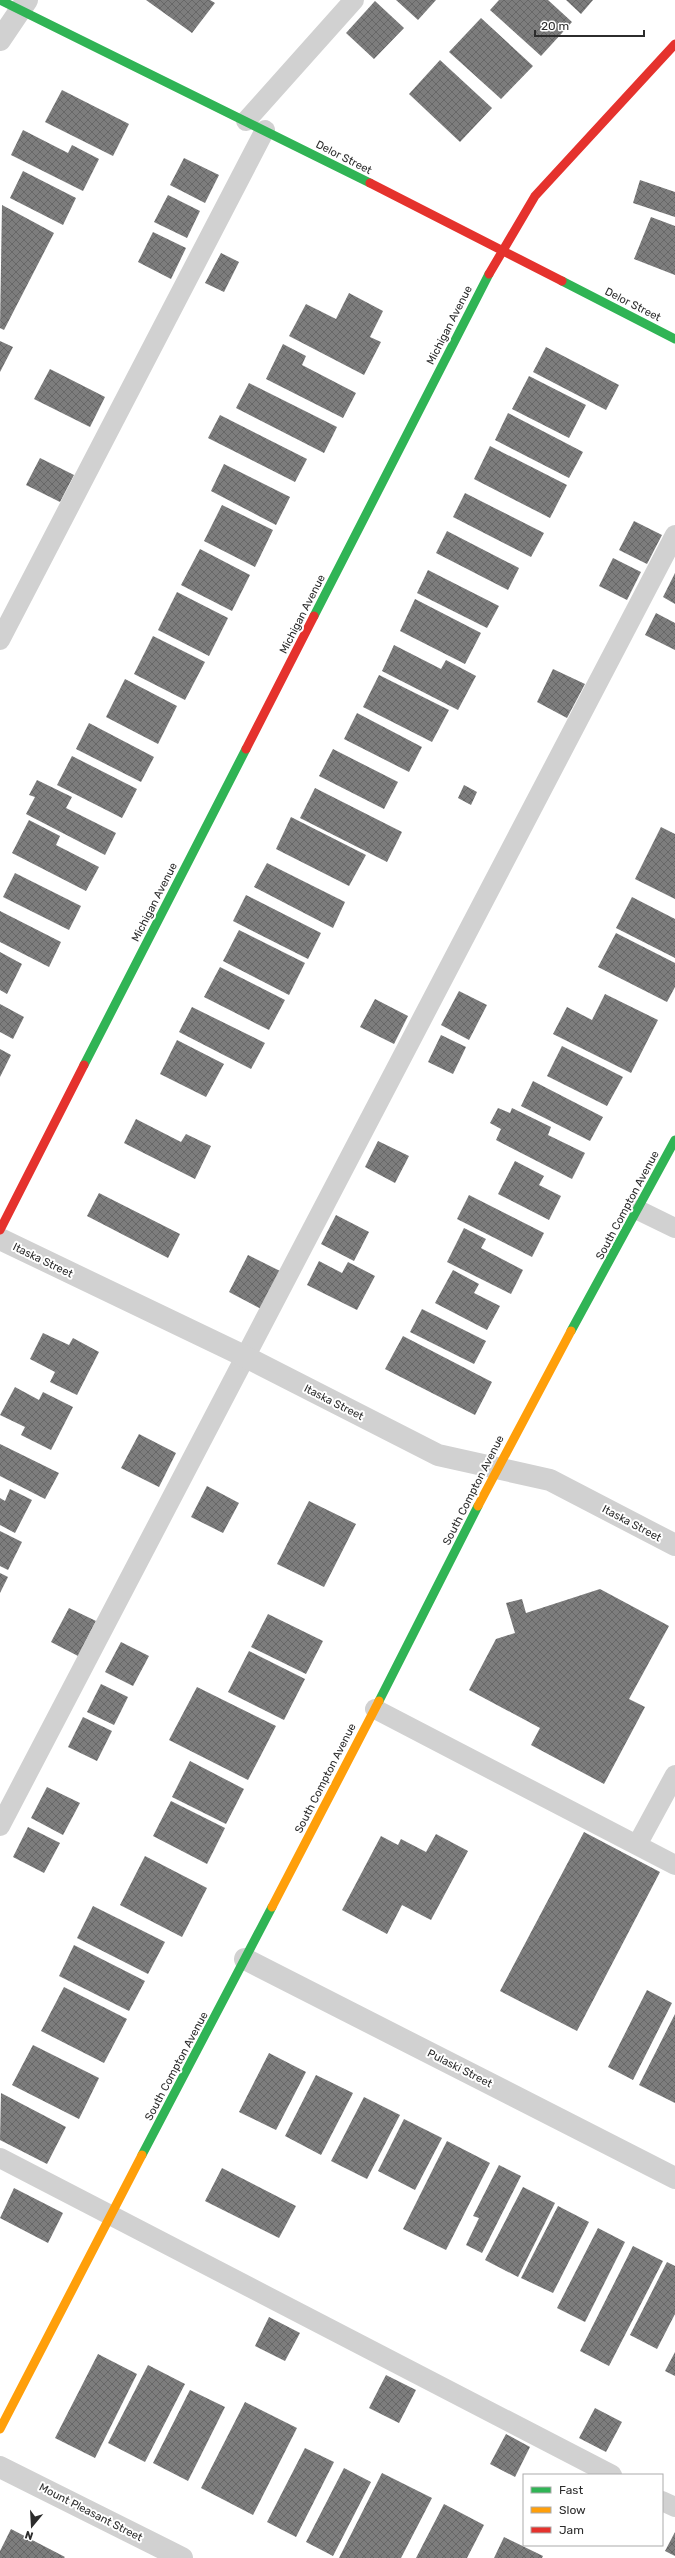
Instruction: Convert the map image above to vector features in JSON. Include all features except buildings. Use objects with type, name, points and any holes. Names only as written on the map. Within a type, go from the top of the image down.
[{"type":"street","name":"Delor Street","points":[[0,0],[24,5],[246,121],[675,339]]},
{"type":"street","points":[[0,40],[24,5]]},
{"type":"street","name":"Michigan Avenue","points":[[0,1230],[501,250],[535,196],[675,44]]},
{"type":"street","name":"South Compton Avenue","points":[[0,2429],[375,1710],[497,1468],[675,1140]]},
{"type":"street","name":"Itaska Street","points":[[0,1239],[244,1356],[438,1455],[550,1480],[675,1545]]},
{"type":"street","name":"Pulaski Street","points":[[245,1959],[675,2178]]},
{"type":"street","name":"Mount Pleasant Street","points":[[0,2467],[182,2558]]},
{"type":"lane","points":[[246,121],[354,0]]},
{"type":"lane","points":[[0,640],[265,130]]},
{"type":"lane","points":[[0,1826],[244,1356],[675,535]]},
{"type":"lane","points":[[638,1210],[675,1228]]},
{"type":"lane","points":[[375,1710],[675,1865]]},
{"type":"lane","points":[[637,1845],[672,1787]]},
{"type":"lane","points":[[0,2158],[610,2474]]},
{"type":"lane","points":[[663,2501],[675,2507]]},
{"type":"traffic: fast","points":[[0,0],[370,183]]},
{"type":"traffic: fast","points":[[314,616],[489,274]]},
{"type":"traffic: fast","points":[[562,281],[675,339]]},
{"type":"traffic: fast","points":[[84,1065],[246,749]]},
{"type":"traffic: fast","points":[[571,1331],[675,1140]]},
{"type":"traffic: fast","points":[[379,1701],[478,1506]]},
{"type":"traffic: fast","points":[[142,2155],[272,1907]]},
{"type":"traffic: slow","points":[[478,1506],[571,1331]]},
{"type":"traffic: slow","points":[[272,1907],[379,1701]]},
{"type":"traffic: slow","points":[[0,2429],[142,2155]]},
{"type":"traffic: jam","points":[[489,274],[535,196],[675,44]]},
{"type":"traffic: jam","points":[[370,183],[562,281]]},
{"type":"traffic: jam","points":[[246,749],[314,616]]},
{"type":"traffic: jam","points":[[0,1230],[84,1065]]}]
